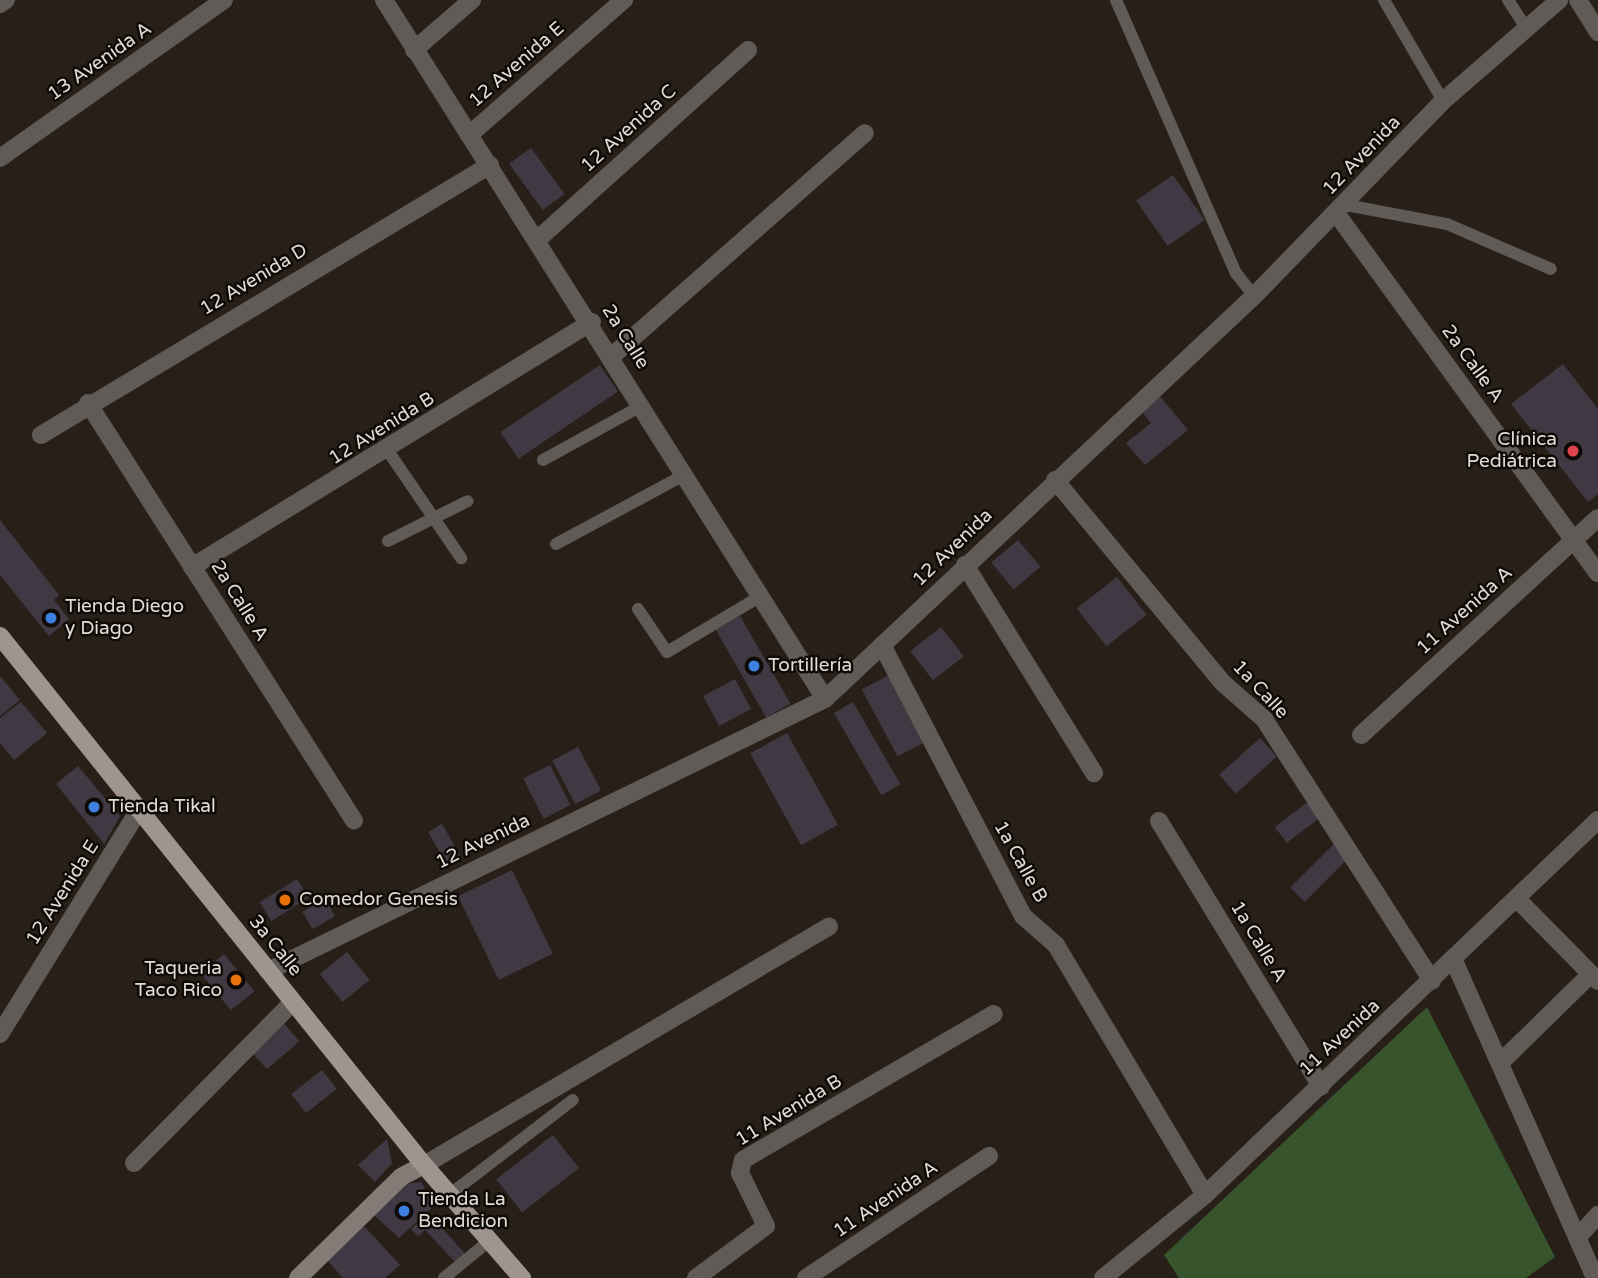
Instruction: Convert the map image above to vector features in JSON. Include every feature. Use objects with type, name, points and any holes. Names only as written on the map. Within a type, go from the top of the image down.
[{"type":"main road","name":"3a Calle","points":[[0,636],[424,1165],[522,1278]]},
{"type":"main road","points":[[298,1278],[401,1177],[424,1165]]},
{"type":"street","points":[[0,4],[6,0]]},
{"type":"street","name":"13 Avenida A","points":[[0,158],[224,0]]},
{"type":"street","name":"2a Calle","points":[[384,0],[592,322],[825,699]]},
{"type":"street","points":[[414,50],[472,0]]},
{"type":"street","name":"12 Avenida E","points":[[470,135],[624,0]]},
{"type":"street","name":"12 Avenida","points":[[268,971],[825,699],[1055,480],[1254,296],[1443,101],[1559,0]]},
{"type":"street","points":[[1578,0],[1598,32]]},
{"type":"street","name":"12 Avenida C","points":[[537,240],[748,50]]},
{"type":"street","points":[[612,356],[865,133]]},
{"type":"street","name":"12 Avenida D","points":[[41,435],[88,403],[490,165]]},
{"type":"street","name":"2a Calle A","points":[[1341,209],[1598,573]]},
{"type":"street","name":"12 Avenida B","points":[[192,567],[388,451],[592,322]]},
{"type":"street","name":"2a Calle A","points":[[88,403],[354,821]]},
{"type":"street","name":"1a Calle","points":[[1055,480],[1223,683],[1264,719],[1432,981]]},
{"type":"street","name":"11 Avenida A","points":[[1361,735],[1598,518]]},
{"type":"street","points":[[965,565],[1094,773]]},
{"type":"street","name":"1a Calle B","points":[[882,645],[1023,916],[1056,945],[1205,1195]]},
{"type":"street","name":"12 Avenida E","points":[[0,1034],[139,810]]},
{"type":"street","name":"11 Avenida","points":[[1103,1278],[1205,1195],[1454,961],[1598,820]]},
{"type":"street","name":"1a Calle A","points":[[1159,821],[1321,1086]]},
{"type":"street","points":[[1500,1063],[1594,978],[1517,899]]},
{"type":"street","points":[[424,1165],[829,926]]},
{"type":"street","points":[[1454,961],[1595,1278]]},
{"type":"street","points":[[134,1163],[293,1002]]},
{"type":"street","name":"11 Avenida B","points":[[696,1278],[766,1226],[740,1173],[743,1160],[994,1014]]},
{"type":"street","name":"11 Avenida A","points":[[806,1278],[989,1156]]},
{"type":"street","points":[[1578,1237],[1598,1215]]},
{"type":"lane","points":[[1116,0],[1236,273],[1254,296]]},
{"type":"lane","points":[[1384,0],[1443,101]]},
{"type":"lane","points":[[1508,0],[1526,28]]},
{"type":"lane","points":[[1341,209],[1447,224],[1551,270]]},
{"type":"lane","points":[[543,460],[643,405]]},
{"type":"lane","points":[[388,451],[461,558]]},
{"type":"lane","points":[[556,544],[686,474]]},
{"type":"lane","points":[[388,541],[468,500]]},
{"type":"lane","points":[[638,609],[667,652],[761,596]]},
{"type":"lane","points":[[449,1195],[573,1100]]},
{"type":"lane","points":[[444,1278],[489,1241]]},
{"type":"green space","points":[[1427,1007],[1555,1257],[1526,1278],[1179,1278],[1164,1255]]},
{"type":"building","points":[[531,148],[565,194],[543,210],[509,164]]},
{"type":"building","points":[[1173,175],[1205,220],[1168,246],[1136,201]]},
{"type":"building","name":"Clínica Pediátrica","points":[[1563,364],[1598,409],[1598,494],[1588,502],[1511,404]]},
{"type":"building","points":[[600,365],[618,392],[518,459],[501,432]]},
{"type":"building","points":[[1158,394],[1188,430],[1145,465],[1126,443],[1151,423],[1140,409]]},
{"type":"building","points":[[0,520],[59,595],[54,600],[69,619],[49,636],[0,575]]},
{"type":"building","points":[[1018,540],[1040,567],[1014,589],[991,562]]},
{"type":"building","points":[[1117,577],[1147,615],[1106,646],[1077,608]]},
{"type":"building","name":"Tortillería","points":[[740,616],[791,703],[766,717],[716,630]]},
{"type":"building","points":[[941,627],[964,656],[933,680],[910,651]]},
{"type":"building","points":[[891,674],[927,741],[898,757],[862,689]]},
{"type":"building","points":[[0,676],[20,700],[0,716]]},
{"type":"building","points":[[735,679],[751,709],[719,726],[703,696]]},
{"type":"building","points":[[21,702],[47,733],[14,760],[0,743],[0,718]]},
{"type":"building","points":[[853,702],[900,784],[881,795],[834,713]]},
{"type":"building","points":[[787,733],[838,825],[801,845],[750,753]]},
{"type":"building","points":[[1260,738],[1277,757],[1236,793],[1219,775]]},
{"type":"building","points":[[578,747],[601,790],[575,804],[552,761]]},
{"type":"building","points":[[550,765],[570,805],[544,819],[523,779]]},
{"type":"building","name":"Tienda Tikal","points":[[78,766],[120,816],[104,844],[56,784]]},
{"type":"building","points":[[1309,801],[1321,817],[1287,843],[1275,827]]},
{"type":"building","points":[[442,824],[460,855],[446,863],[428,832]]},
{"type":"building","points":[[1335,843],[1349,857],[1305,902],[1290,888]]},
{"type":"building","points":[[512,870],[553,954],[499,980],[458,896]]},
{"type":"building","name":"Comedor Genesis","points":[[297,879],[309,898],[271,921],[260,902]]},
{"type":"building","points":[[325,899],[335,916],[312,929],[302,912]]},
{"type":"building","points":[[347,952],[370,980],[342,1002],[320,974]]},
{"type":"building","points":[[224,954],[254,991],[231,1010],[201,973]]},
{"type":"building","points":[[281,1020],[299,1041],[267,1069],[249,1048]]},
{"type":"building","points":[[322,1070],[337,1089],[306,1113],[291,1094]]},
{"type":"building","points":[[553,1135],[579,1168],[522,1212],[496,1179]]},
{"type":"building","points":[[387,1139],[392,1163],[375,1182],[358,1165]]},
{"type":"building","name":"Tienda La Bendicion","points":[[421,1182],[434,1206],[399,1238],[374,1215],[406,1184]]},
{"type":"building","points":[[429,1213],[468,1257],[458,1265],[425,1230],[418,1236],[411,1229]]},
{"type":"building","points":[[364,1226],[400,1265],[385,1278],[343,1278],[327,1260]]},
{"type":"place","name":"Clínica Pediátrica","points":[[1573,451]]},
{"type":"place","name":"Tienda Diego y Diago","points":[[51,618]]},
{"type":"place","name":"Tortillería","points":[[754,666]]},
{"type":"place","name":"Tienda Tikal","points":[[94,807]]},
{"type":"place","name":"Comedor Genesis","points":[[285,900]]},
{"type":"place","name":"Taqueria Taco Rico","points":[[236,980]]},
{"type":"place","name":"Tienda La Bendicion","points":[[404,1211]]}]
